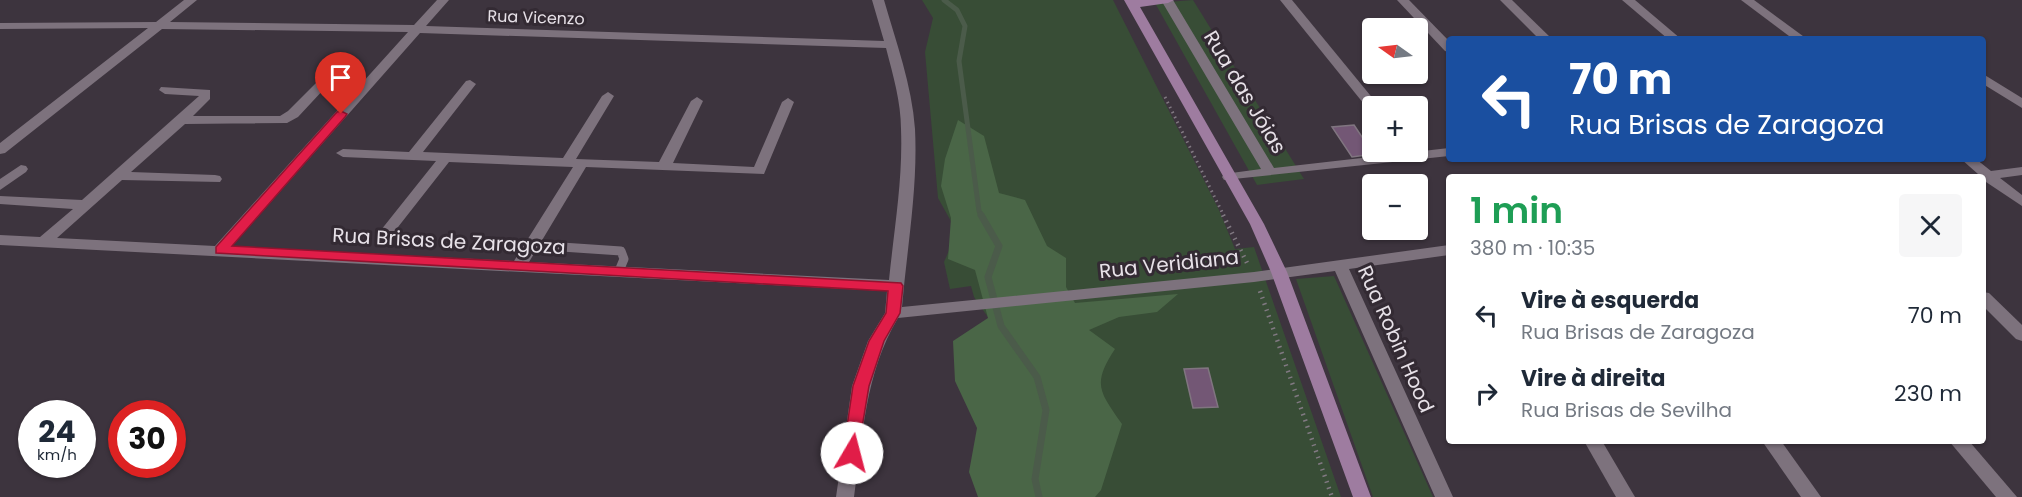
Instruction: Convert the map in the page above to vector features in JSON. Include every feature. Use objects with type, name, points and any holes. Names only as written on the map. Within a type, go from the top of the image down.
[{"type":"main road","points":[[1168,0],[1132,2],[1257,224],[1279,272],[1362,497]]},
{"type":"street","points":[[0,150],[191,0]]},
{"type":"street","points":[[220,250],[443,0]]},
{"type":"street","points":[[845,497],[861,386],[876,341],[893,313],[907,177],[908,128],[902,84],[878,0]]},
{"type":"street","name":"Rua das Jóias","points":[[1168,0],[1270,172]]},
{"type":"street","points":[[1286,0],[1365,96]]},
{"type":"street","points":[[1403,0],[1446,45]]},
{"type":"street","points":[[1506,0],[1543,36]]},
{"type":"street","points":[[1628,0],[1671,36]]},
{"type":"street","points":[[1748,0],[1798,36]]},
{"type":"street","name":"Rua Vicenzo","points":[[0,26],[77,24],[157,27],[417,29],[891,45]]},
{"type":"street","points":[[1986,80],[2022,104]]},
{"type":"street","points":[[413,156],[470,84]]},
{"type":"street","points":[[182,120],[282,120],[293,114],[321,85]]},
{"type":"street","points":[[44,242],[182,120],[204,99],[206,93],[165,90]]},
{"type":"street","points":[[567,162],[608,96]]},
{"type":"street","points":[[664,166],[697,101]]},
{"type":"street","points":[[343,153],[759,171],[788,102]]},
{"type":"street","points":[[1428,153],[1446,152]]},
{"type":"street","points":[[386,233],[445,158]]},
{"type":"street","points":[[1229,177],[1362,160]]},
{"type":"street","points":[[1971,162],[1981,174]]},
{"type":"street","points":[[519,266],[582,163]]},
{"type":"street","points":[[0,186],[21,169]]},
{"type":"street","points":[[1986,176],[2022,171]]},
{"type":"street","points":[[118,176],[215,179]]},
{"type":"street","points":[[1986,178],[2022,202]]},
{"type":"street","points":[[0,200],[86,205]]},
{"type":"street","name":"Rua Brisas de Zaragoza","points":[[0,240],[896,286]]},
{"type":"street","name":"Rua Veridiana","points":[[893,313],[1254,277],[1446,250]]},
{"type":"street","name":"Rua Robin Hood","points":[[1340,265],[1444,497]]},
{"type":"street","points":[[1986,300],[2022,334]]},
{"type":"street","points":[[1595,444],[1626,497]]},
{"type":"street","points":[[1773,444],[1812,497]]},
{"type":"street","points":[[1961,444],[2008,497]]},
{"type":"lane","points":[[532,245],[621,251],[624,259],[619,271]]},
{"type":"path","points":[[1164,94],[1254,277],[1332,497]]},
{"type":"green space","points":[[922,0],[1113,0],[1219,210],[1235,249],[1254,247],[1341,497],[1013,497],[1007,345],[974,297],[971,286],[950,289],[944,262],[957,232],[938,198],[925,52],[933,18]]},
{"type":"green space","points":[[1193,0],[1304,179],[1257,185],[1155,3]]},
{"type":"green space","points":[[958,120],[984,136],[999,193],[1025,200],[1047,246],[1066,258],[1066,287],[1075,303],[1178,294],[1157,312],[1119,317],[1089,330],[1115,349],[1103,371],[1101,387],[1108,403],[1122,424],[1101,490],[1095,497],[978,497],[969,472],[977,428],[955,381],[953,341],[988,318],[975,270],[948,259],[951,218],[941,186],[945,159]]},
{"type":"green space","points":[[1334,276],[1433,497],[1373,497],[1296,279]]},
{"type":"building","points":[[1354,125],[1362,137],[1362,156],[1352,157],[1332,127]]},
{"type":"building","points":[[1208,368],[1218,407],[1193,408],[1184,369]]},
{"type":"waterway","points":[[944,0],[957,10],[965,26],[959,61],[979,211],[982,216]]},
{"type":"waterway","points":[[981,215],[999,246],[988,277],[1001,326],[1037,377],[1046,410],[1035,479],[1039,497]]},
{"type":"route","points":[[341,114],[220,250],[896,286],[893,313],[876,341],[861,386],[852,453]]}]
